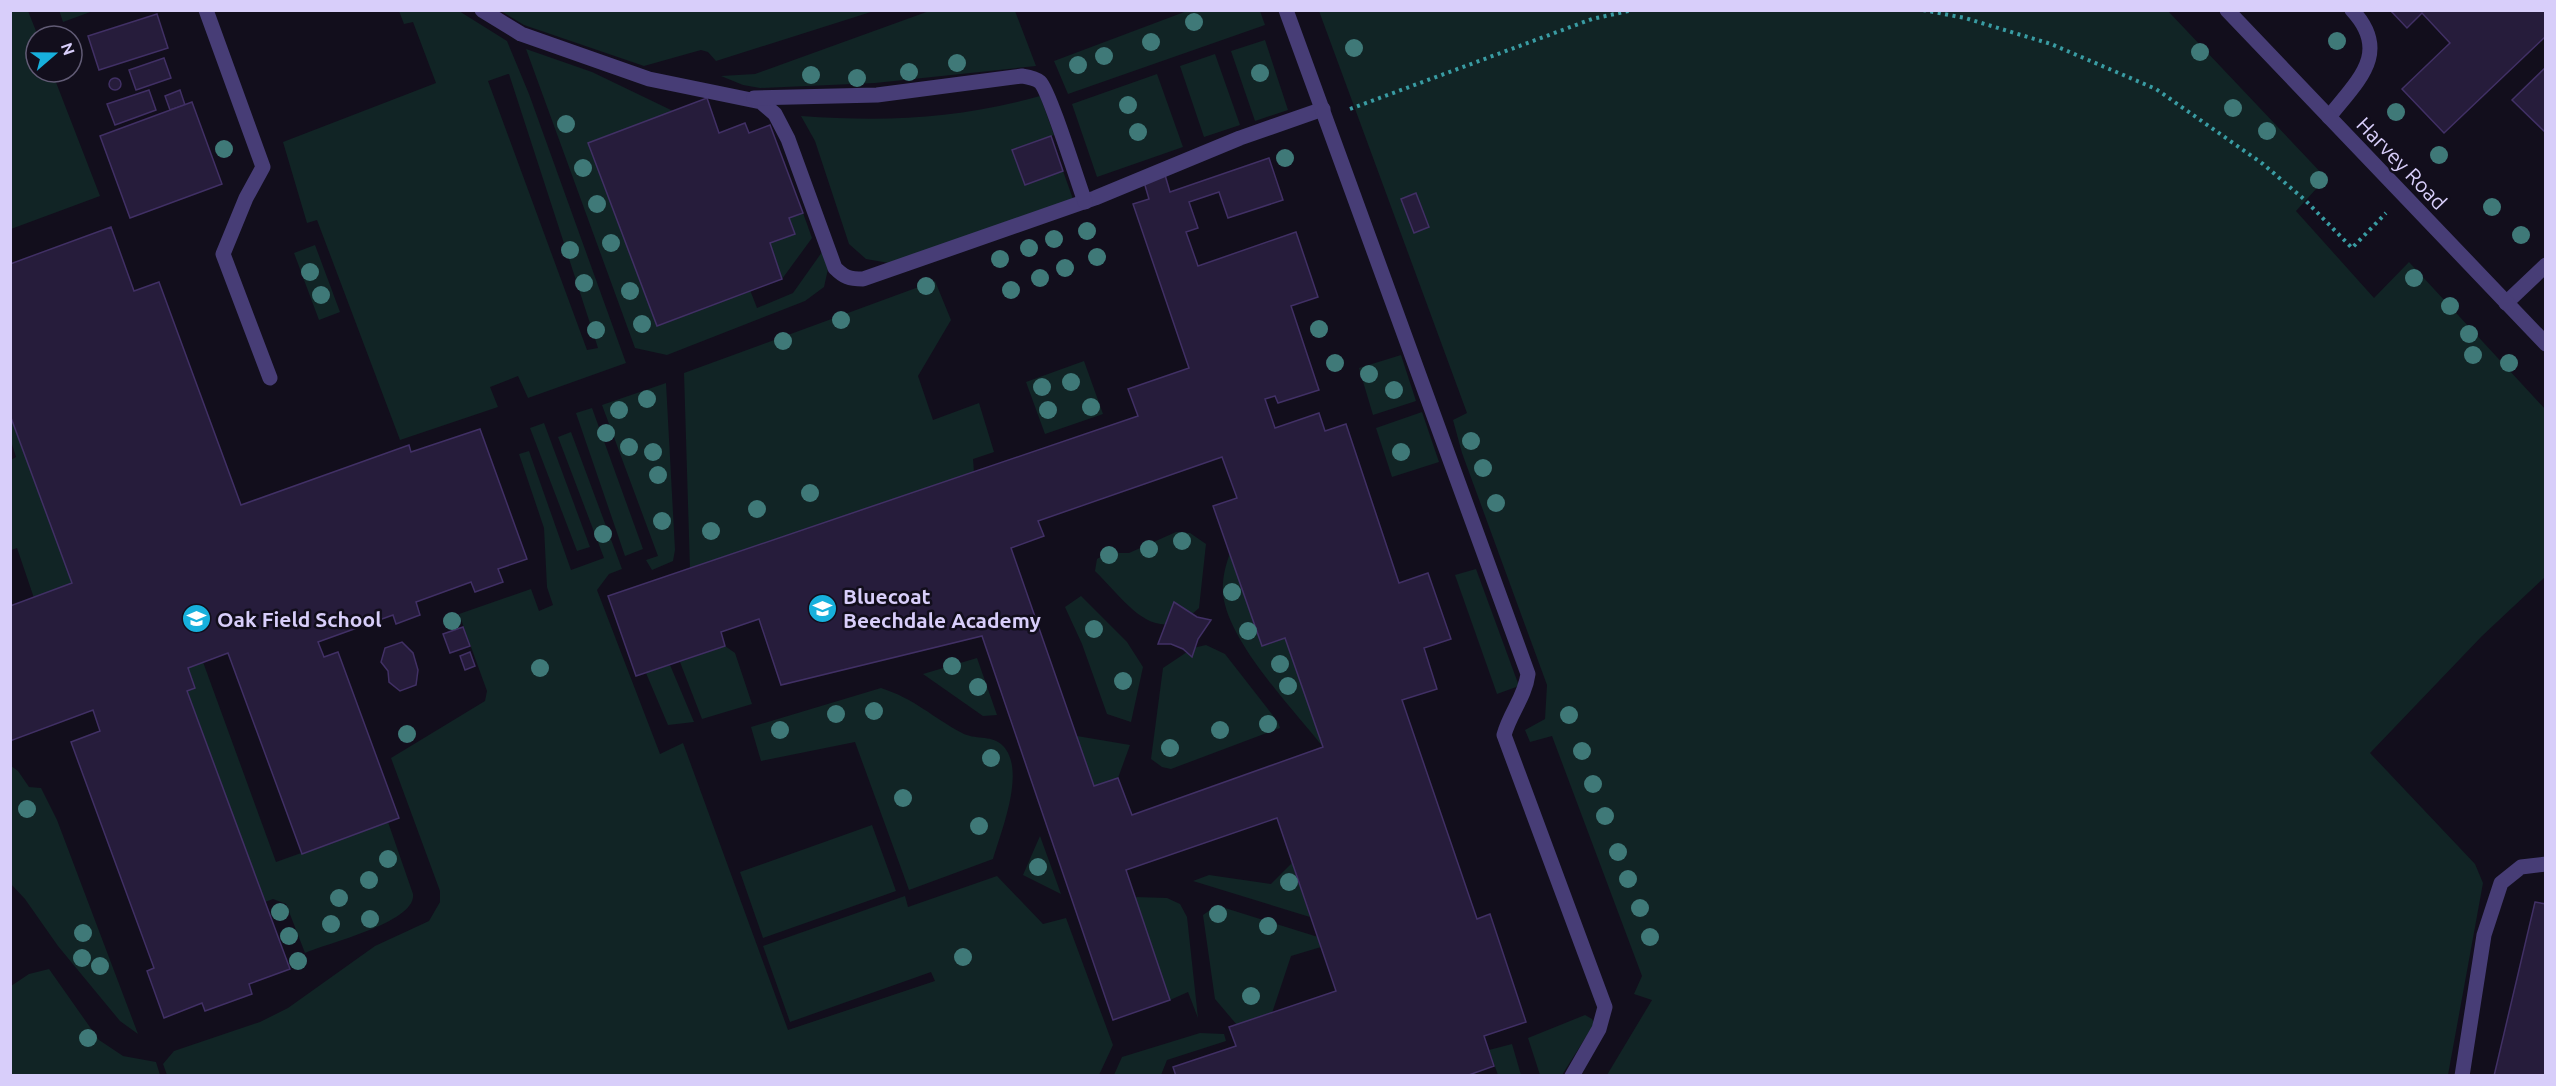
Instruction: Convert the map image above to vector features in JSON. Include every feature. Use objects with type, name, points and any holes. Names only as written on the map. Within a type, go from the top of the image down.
[{"type":"street","points":[[206,10],[263,167],[246,198],[223,254],[270,378]]},
{"type":"street","points":[[482,10],[520,34],[649,79],[751,98],[761,102],[775,114],[788,139],[835,268],[844,277],[862,279],[1085,201],[1240,138],[1325,113]]},
{"type":"street","points":[[1286,10],[1528,674],[1526,692],[1509,717],[1504,735],[1605,1007],[1599,1029],[1572,1076]]},
{"type":"street","name":"Harvey Road","points":[[2227,10],[2546,344]]},
{"type":"street","points":[[2329,117],[2368,66],[2371,50],[2369,33],[2352,10]]},
{"type":"street","points":[[751,98],[877,95],[1022,76],[1032,78],[1041,83],[1085,201]]},
{"type":"street","points":[[2506,303],[2546,265]]},
{"type":"street","points":[[2462,1076],[2484,935],[2501,884],[2521,867],[2546,864]]},
{"type":"path","points":[[1325,113],[1592,19],[1633,10]]},
{"type":"path","points":[[1923,10],[1965,18],[2051,44],[2156,89],[2263,164],[2305,200],[2352,248],[2403,195]]},
{"type":"green space","points":[[11,10],[28,11],[33,24],[24,24],[24,84],[57,84],[100,196],[11,229]]},
{"type":"green space","points":[[59,10],[93,10],[93,11],[63,22]]},
{"type":"green space","points":[[932,10],[1015,11],[1036,66],[875,83],[760,88],[743,85],[721,76],[755,74]]},
{"type":"green space","points":[[399,11],[459,11],[507,41],[529,94],[626,363],[528,398],[518,376],[490,387],[498,407],[400,440],[317,220],[307,223],[283,142],[436,83],[413,22],[404,24]],"holes":[[[509,74],[598,348],[587,350],[488,81]]]},
{"type":"green space","points":[[501,11],[874,11],[716,61],[708,52],[701,50],[644,66],[524,25]]},
{"type":"green space","points":[[1187,11],[1260,11],[1265,25],[1068,94],[1054,61]]},
{"type":"green space","points":[[1319,11],[2168,11],[2326,178],[2296,211],[2374,298],[2409,262],[2545,409],[2545,577],[2482,636],[2370,753],[2475,864],[2483,883],[2448,1075],[1607,1075],[1652,1000],[1634,994],[1642,976],[1552,736],[1530,742],[1525,730],[1545,719],[1547,685],[1462,453],[1453,420],[1467,413]]},
{"type":"green space","points":[[1265,40],[1288,110],[1255,121],[1231,51]]},
{"type":"green space","points":[[526,49],[592,72],[673,111],[588,143],[657,325],[750,290],[757,308],[793,293],[822,252],[828,269],[824,287],[805,301],[667,355],[635,348]]},
{"type":"green space","points":[[1215,54],[1240,125],[1204,137],[1180,66]]},
{"type":"green space","points":[[1157,74],[1183,147],[1097,177],[1072,104]]},
{"type":"green space","points":[[1040,96],[1054,135],[1012,150],[1025,185],[1063,171],[1073,199],[889,263],[866,259],[849,244],[815,141],[801,116],[863,119],[922,117],[979,110]]},
{"type":"green space","points":[[803,213],[812,238],[782,279],[770,243],[795,234],[789,218]]},
{"type":"green space","points":[[315,245],[340,312],[319,320],[294,253]]},
{"type":"green space","points":[[935,281],[951,320],[918,376],[933,420],[979,403],[994,452],[973,459],[974,472],[690,569],[684,373]]},
{"type":"green space","points":[[1401,355],[1416,401],[1373,415],[1359,368]]},
{"type":"green space","points":[[1084,361],[1103,414],[1045,434],[1026,382]]},
{"type":"green space","points":[[666,383],[675,550],[673,561],[652,570],[646,560],[658,556],[602,405]]},
{"type":"green space","points":[[592,408],[643,549],[625,556],[576,413]]},
{"type":"green space","points":[[1422,412],[1439,462],[1392,477],[1376,428]]},
{"type":"green space","points":[[11,415],[72,583],[34,598],[17,548],[11,550],[11,460],[16,457],[11,441]]},
{"type":"green space","points":[[544,423],[590,547],[577,551],[530,428]]},
{"type":"green space","points":[[571,432],[622,569],[609,574],[597,590],[660,754],[683,743],[788,1030],[935,981],[931,972],[790,1022],[763,946],[905,896],[908,907],[997,876],[1043,924],[1066,918],[1113,1045],[1099,1075],[167,1075],[163,1064],[174,1051],[260,1022],[288,1008],[375,946],[429,921],[440,902],[440,891],[391,758],[485,701],[487,691],[459,614],[531,589],[539,611],[553,605],[547,587],[544,528],[519,454],[529,451],[571,570],[604,558],[558,437]]},
{"type":"green space","points":[[1176,532],[1190,533],[1206,544],[1199,608],[1183,620],[1169,624],[1155,623],[1142,617],[1130,607],[1095,571],[1097,559],[1108,553],[1129,553]]},
{"type":"green space","points":[[1230,553],[1262,646],[1285,638],[1323,747],[1279,695],[1237,633],[1223,594],[1224,573]]},
{"type":"green space","points":[[1476,569],[1519,686],[1497,694],[1455,575]]},
{"type":"green space","points":[[1081,596],[1127,642],[1143,667],[1131,722],[1107,714],[1082,644],[1065,607]]},
{"type":"green space","points":[[1206,645],[1225,654],[1278,722],[1280,728],[1171,769],[1162,767],[1151,759],[1163,668],[1193,648]]},
{"type":"green space","points":[[725,646],[735,653],[752,704],[702,719],[680,662]]},
{"type":"green space","points":[[977,658],[997,715],[983,716],[923,674]]},
{"type":"green space","points":[[203,662],[276,862],[388,822],[413,894],[410,904],[401,914],[369,930],[305,953],[286,904],[273,899],[265,902],[187,691],[195,687],[188,668]]},
{"type":"green space","points":[[670,665],[694,722],[668,725],[646,673]]},
{"type":"green space","points":[[881,688],[914,703],[962,733],[997,741],[1009,754],[1012,768],[1010,800],[993,859],[909,890],[855,742],[761,761],[751,727]]},
{"type":"green space","points":[[1077,736],[1130,745],[1118,778],[1094,786]]},
{"type":"green space","points":[[11,766],[18,771],[29,787],[41,788],[57,820],[138,1034],[120,1021],[58,946],[25,899],[11,884]]},
{"type":"green space","points":[[872,825],[896,891],[763,938],[740,872]]},
{"type":"green space","points":[[1040,836],[1061,894],[1023,875]]},
{"type":"green space","points":[[1292,863],[1310,917],[1193,881],[1209,875],[1271,884]]},
{"type":"green space","points":[[1135,897],[1167,898],[1180,904],[1187,917],[1198,1018],[1188,992],[1170,1000]]},
{"type":"green space","points":[[1213,908],[1225,908],[1318,937],[1321,947],[1291,956],[1272,1013],[1237,1025],[1215,999],[1203,915]]},
{"type":"green space","points":[[49,969],[99,1040],[123,1056],[156,1062],[160,1075],[11,1075],[11,986],[29,974]]},
{"type":"green space","points":[[1585,1015],[1592,1019],[1594,1024],[1562,1075],[1540,1075],[1528,1038]]},
{"type":"green space","points":[[1200,1033],[1224,1034],[1226,1041],[1167,1060],[1161,1075],[1114,1075],[1122,1057]]},
{"type":"green space","points":[[1512,1044],[1521,1075],[1498,1075],[1489,1050]]},
{"type":"building","points":[[2390,10],[2546,10],[2546,36],[2444,133],[2402,89],[2450,43],[2422,13],[2407,28]]},
{"type":"building","points":[[157,14],[168,48],[99,70],[88,36]]},
{"type":"building","points":[[164,58],[171,78],[136,90],[129,70]]},
{"type":"building","points":[[2546,67],[2546,133],[2512,100]]},
{"type":"building","points":[[117,78],[120,79],[120,89],[113,90],[110,89],[109,82],[110,79]]},
{"type":"building","points":[[149,90],[156,110],[115,125],[107,104]]},
{"type":"building","points":[[180,90],[185,105],[170,110],[165,96]]},
{"type":"building","points":[[707,98],[719,133],[745,123],[749,133],[770,125],[803,213],[789,218],[795,234],[770,243],[782,279],[657,326],[588,143]]},
{"type":"building","points":[[192,102],[222,184],[130,218],[100,136]]},
{"type":"building","points":[[1051,136],[1063,171],[1025,185],[1012,150]]},
{"type":"building","name":"Bluecoat Beechdale Academy","points":[[1269,158],[1283,200],[1228,218],[1219,192],[1189,202],[1198,228],[1186,232],[1198,266],[1296,232],[1318,297],[1291,306],[1319,390],[1278,403],[1275,396],[1265,399],[1275,428],[1319,413],[1325,431],[1346,424],[1399,583],[1428,573],[1451,639],[1424,648],[1437,689],[1402,700],[1477,919],[1490,914],[1526,1022],[1484,1036],[1494,1066],[1466,1076],[1176,1076],[1173,1067],[1236,1046],[1229,1027],[1336,991],[1277,818],[1126,870],[1170,1000],[1113,1020],[982,636],[781,685],[759,619],[721,632],[725,646],[636,676],[608,596],[1138,416],[1128,389],[1189,368],[1133,204],[1149,199],[1144,182],[1165,175],[1170,192]],"holes":[[[1222,457],[1237,498],[1213,506],[1262,646],[1285,638],[1323,747],[1132,815],[1118,778],[1094,786],[1011,548],[1044,536],[1038,521]]]},
{"type":"building","points":[[1416,193],[1429,227],[1414,233],[1401,199]]},
{"type":"building","name":"Oak Field School","points":[[111,227],[134,291],[159,282],[241,505],[409,445],[411,452],[480,429],[527,559],[498,569],[503,582],[475,592],[471,582],[416,602],[420,615],[396,624],[393,615],[318,642],[324,657],[338,652],[399,818],[302,854],[228,653],[188,668],[195,688],[187,691],[290,969],[249,984],[252,994],[205,1011],[202,1003],[164,1018],[147,971],[154,968],[71,742],[100,731],[93,710],[10,741],[10,606],[72,583],[10,415],[10,264]]},
{"type":"building","points":[[1174,602],[1197,617],[1211,620],[1198,639],[1192,657],[1183,649],[1171,644],[1158,644]]},
{"type":"building","points":[[463,627],[470,646],[450,653],[443,634]]},
{"type":"building","points":[[402,642],[413,653],[418,670],[416,685],[400,691],[389,682],[388,671],[381,662],[385,648]]},
{"type":"building","points":[[470,652],[475,666],[465,670],[460,656]]},
{"type":"building","points":[[2535,902],[2546,904],[2546,1076],[2494,1076]]},
{"type":"place","name":"Bluecoat Beechdale Academy","points":[[822,608]]},
{"type":"place","name":"Oak Field School","points":[[196,619]]}]
